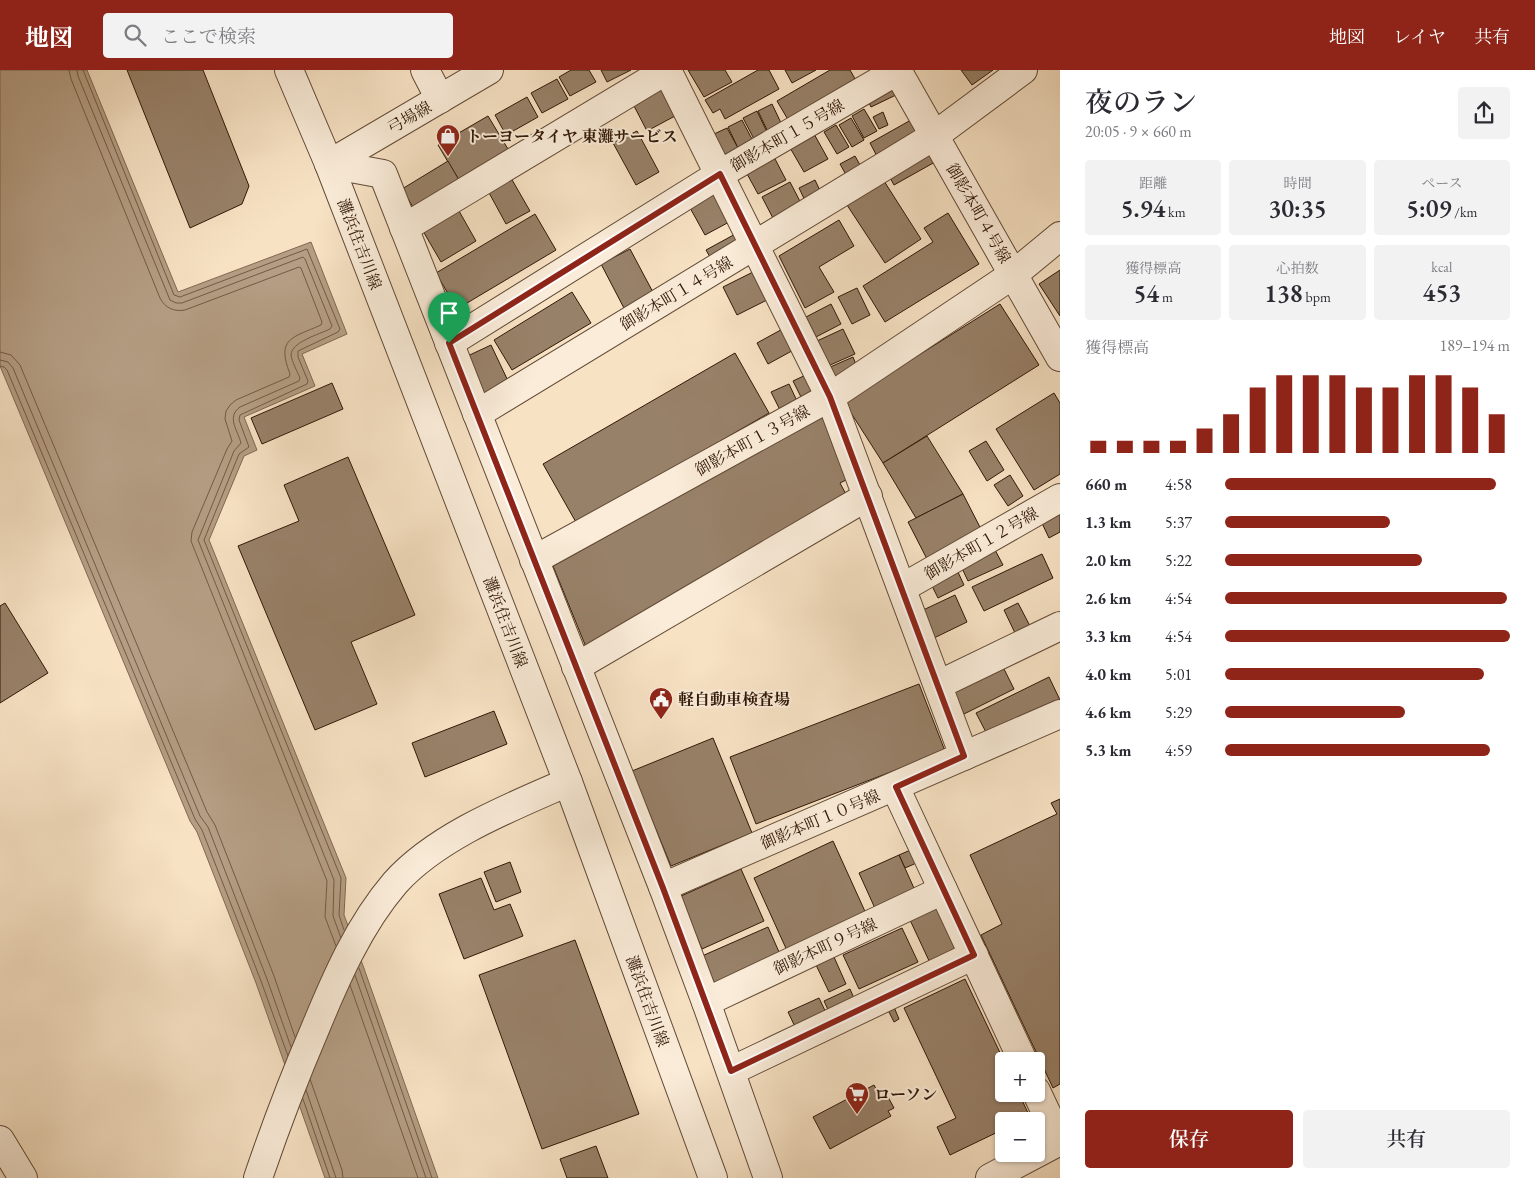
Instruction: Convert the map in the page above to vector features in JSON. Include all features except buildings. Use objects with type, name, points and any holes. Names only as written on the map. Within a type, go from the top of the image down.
[{"type":"street","name":"灘浜住吉川線","points":[[289,70],[329,164],[568,782],[713,1178]]},
{"type":"street","points":[[425,70],[440,99]]},
{"type":"street","name":"弓場線","points":[[329,164],[489,70]]},
{"type":"street","points":[[404,228],[667,70],[830,397],[964,756]]},
{"type":"street","name":"御影本町４号線","points":[[897,70],[1060,357]]},
{"type":"street","name":"御影本町１５号線","points":[[449,343],[720,174],[897,70]]},
{"type":"street","name":"御影本町１４号線","points":[[477,414],[934,136],[1023,70]]},
{"type":"street","points":[[329,164],[382,174],[663,888],[731,1071],[768,1178]]},
{"type":"street","name":"御影本町１３号線","points":[[534,560],[830,397],[1014,274],[1060,236]]},
{"type":"street","points":[[576,667],[868,496]]},
{"type":"street","name":"御影本町１２号線","points":[[902,588],[1060,498]]},
{"type":"street","points":[[938,685],[1060,626]]},
{"type":"street","name":"御影本町１０号線","points":[[663,888],[1060,714]]},
{"type":"street","points":[[258,1178],[278,1120],[327,1000],[352,948],[372,915],[396,882],[449,840],[494,815],[568,782]]},
{"type":"street","points":[[896,787],[1019,1052]]},
{"type":"street","name":"御影本町９号線","points":[[706,1002],[943,890]]},
{"type":"street","points":[[731,1071],[974,955]]},
{"type":"street","points":[[990,1178],[1060,1142],[1041,1102]]},
{"type":"street","points":[[0,1140],[23,1178]]},
{"type":"street","points":[[0,1156],[14,1178]]},
{"type":"water","points":[[0,70],[87,70],[178,292],[311,242],[347,334],[302,354],[315,386],[244,417],[257,450],[244,456],[209,540],[346,878],[344,915],[438,1178],[325,1178],[256,983],[197,832],[190,821],[0,366]]},
{"type":"place","name":"トーヨータイヤ 東灘サービス","points":[[448,157]]},
{"type":"place","name":"軽自動車検査場","points":[[661,720]]},
{"type":"place","name":"ローソン","points":[[857,1115]]},
{"type":"route","points":[[720,174],[830,397],[964,756],[896,787],[974,955],[731,1071],[663,888],[449,343],[720,174]]}]
